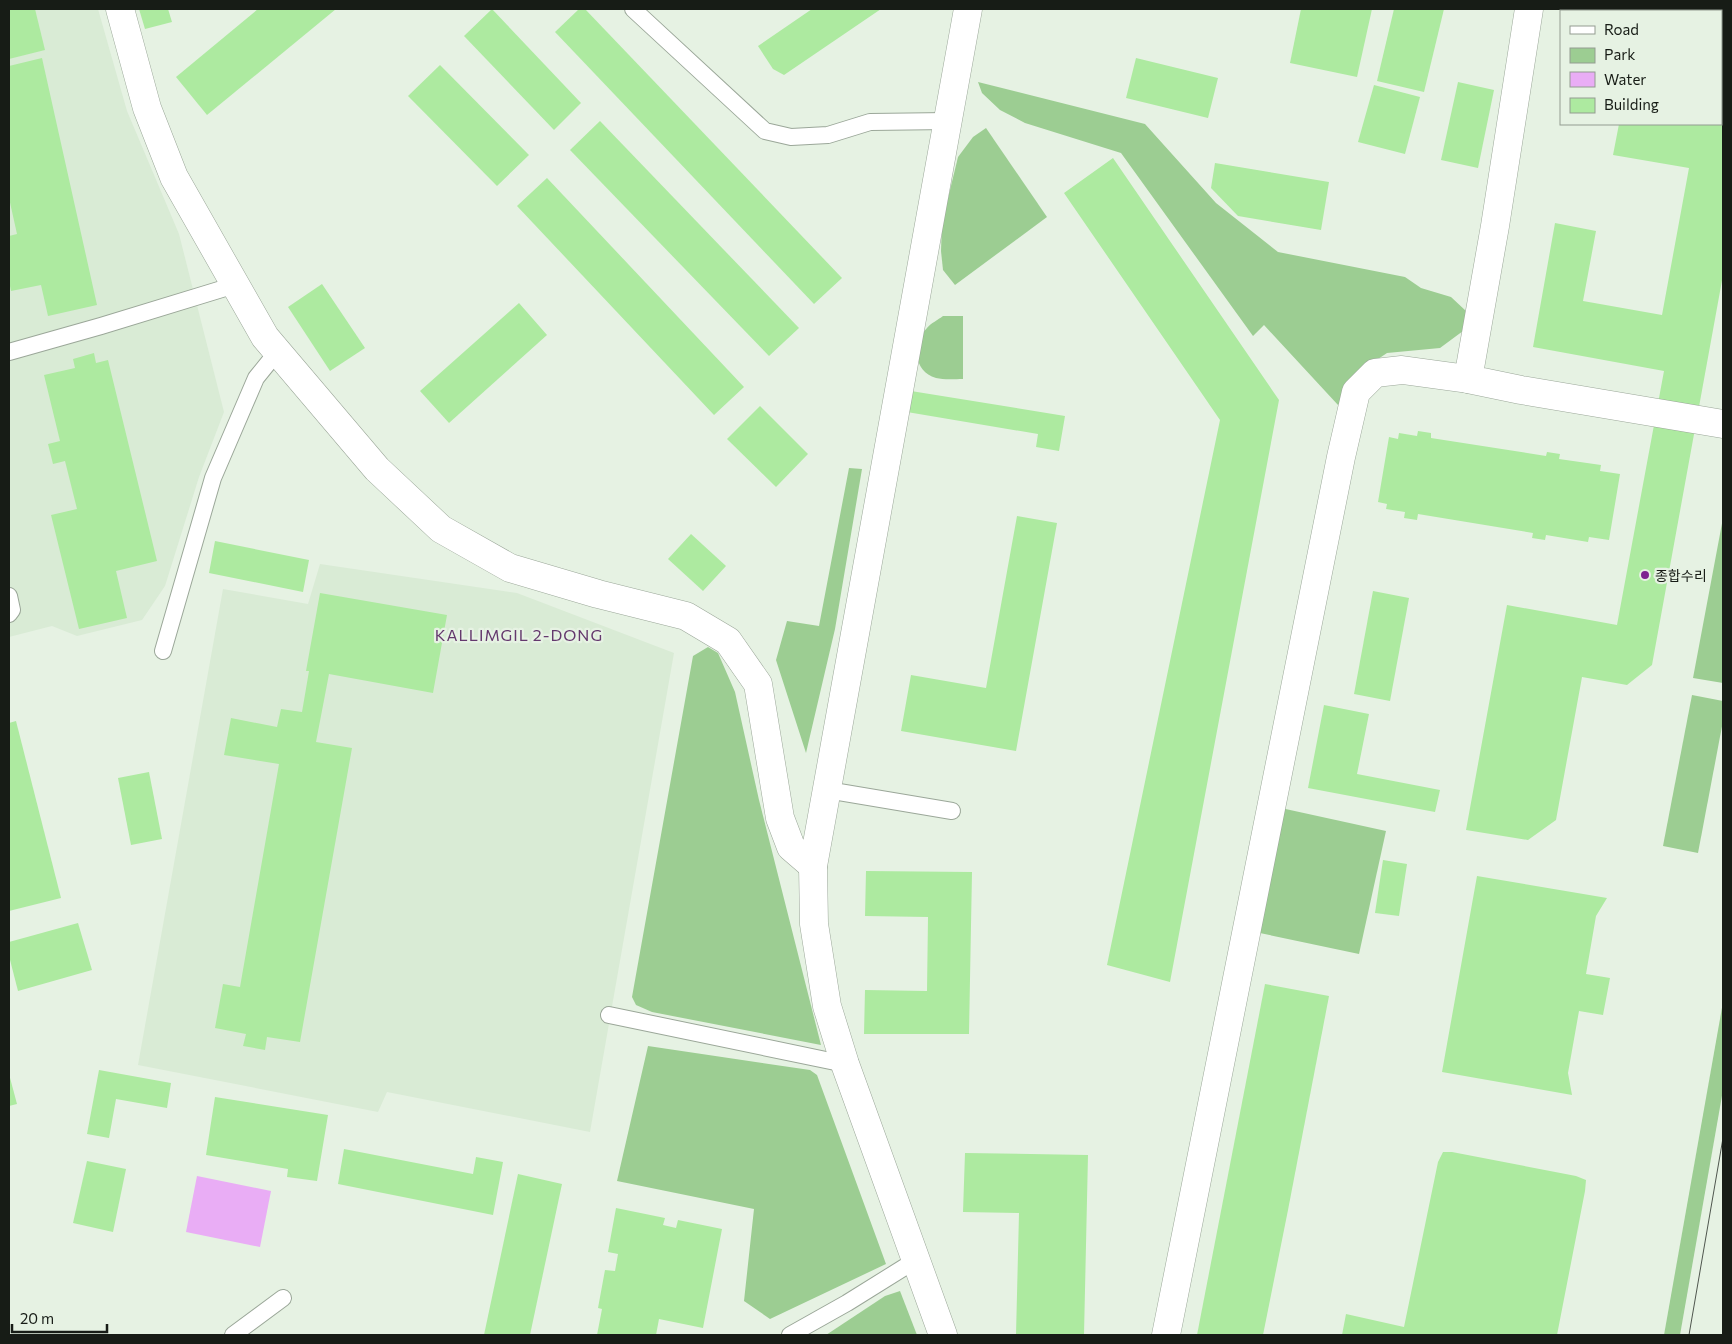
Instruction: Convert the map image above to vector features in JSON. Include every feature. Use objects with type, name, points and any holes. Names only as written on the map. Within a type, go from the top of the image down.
[{"type":"street","points":[[120,9],[147,108],[174,177],[265,337],[277,352],[377,468],[441,529],[510,568],[598,594],[686,616],[728,641],[758,684],[780,818],[791,847],[814,866]]},
{"type":"street","points":[[943,1335],[844,1064],[827,1006],[814,924],[814,866],[968,9]]},
{"type":"street","points":[[1468,379],[1495,226],[1529,9]]},
{"type":"street","points":[[1166,1335],[1341,458],[1356,392],[1375,373],[1402,370],[1468,379],[1521,390],[1723,424]]},
{"type":"lane","points":[[633,9],[766,131],[791,137],[828,134],[870,122],[948,121]]},
{"type":"lane","points":[[9,352],[235,285]]},
{"type":"lane","points":[[163,651],[213,478],[256,378],[277,352]]},
{"type":"lane","points":[[9,596],[12,610],[9,614]]},
{"type":"lane","points":[[827,790],[952,811]]},
{"type":"lane","points":[[609,1016],[844,1064]]},
{"type":"lane","points":[[790,1335],[847,1303],[916,1260]]},
{"type":"lane","points":[[234,1335],[283,1298]]},
{"type":"shaded area","points":[[9,9],[98,9],[127,111],[179,234],[224,412],[199,477],[165,586],[142,620],[77,636],[52,626],[9,637]]},
{"type":"shaded area","points":[[320,564],[517,593],[674,653],[590,1132],[387,1092],[378,1112],[138,1065],[223,589],[308,604]]},
{"type":"green space","points":[[978,82],[1145,124],[1216,203],[1278,252],[1405,277],[1421,288],[1451,297],[1466,311],[1463,331],[1440,348],[1387,353],[1366,367],[1338,405],[1264,325],[1253,336],[1121,153],[1025,123],[1000,110],[982,93]]},
{"type":"green space","points":[[986,128],[1047,217],[955,285],[943,270],[941,251],[942,223],[958,157],[973,137]]},
{"type":"green space","points":[[943,316],[963,316],[963,379],[936,378],[928,374],[919,363],[917,349],[922,334],[929,326]]},
{"type":"green space","points":[[849,468],[862,469],[835,629],[806,753],[776,660],[787,621],[819,626]]},
{"type":"green space","points":[[1723,518],[1723,683],[1693,678]]},
{"type":"green space","points":[[708,647],[718,653],[735,692],[759,800],[821,1045],[652,1012],[636,1005],[632,997],[693,656]]},
{"type":"green space","points":[[1692,695],[1723,701],[1723,721],[1698,853],[1663,846]]},
{"type":"green space","points":[[1281,808],[1386,831],[1359,954],[1255,932]]},
{"type":"green space","points":[[1723,1002],[1723,1090],[1680,1335],[1664,1335]]},
{"type":"green space","points":[[648,1046],[810,1070],[817,1075],[886,1264],[770,1319],[744,1301],[754,1209],[617,1181]]},
{"type":"green space","points":[[900,1291],[917,1335],[826,1335],[885,1296]]},
{"type":"water","points":[[197,1176],[271,1191],[260,1247],[186,1232]]},
{"type":"building","points":[[9,9],[35,9],[45,50],[9,59]]},
{"type":"building","points":[[139,9],[168,9],[172,22],[145,29]]},
{"type":"building","points":[[258,9],[336,9],[207,115],[176,77]]},
{"type":"building","points":[[492,9],[581,103],[554,130],[464,36]]},
{"type":"building","points":[[579,9],[585,9],[842,278],[814,304],[555,32]]},
{"type":"building","points":[[812,9],[881,9],[784,75],[773,69],[758,46]]},
{"type":"building","points":[[1301,9],[1372,9],[1357,77],[1290,63]]},
{"type":"building","points":[[1394,9],[1444,9],[1424,92],[1377,81]]},
{"type":"building","points":[[1723,9],[1723,275],[1652,665],[1627,685],[1582,677],[1556,820],[1528,840],[1466,830],[1507,605],[1617,625],[1664,371],[1533,347],[1555,223],[1596,231],[1583,301],[1662,315],[1689,168],[1613,155],[1619,125],[1722,125],[1722,10],[1672,10]]},
{"type":"building","points":[[42,58],[97,305],[48,316],[41,285],[11,291],[9,281],[9,236],[17,234],[9,198],[9,66]]},
{"type":"building","points":[[1136,58],[1218,78],[1208,118],[1126,98]]},
{"type":"building","points":[[440,65],[529,155],[497,186],[408,96]]},
{"type":"building","points":[[1458,82],[1494,90],[1478,168],[1441,160]]},
{"type":"building","points":[[1374,85],[1420,97],[1405,154],[1358,142]]},
{"type":"building","points":[[600,121],[799,328],[769,356],[570,150]]},
{"type":"building","points":[[1113,158],[1279,400],[1170,982],[1107,965],[1220,420],[1064,193]]},
{"type":"building","points":[[1215,163],[1329,182],[1321,230],[1238,216],[1211,188]]},
{"type":"building","points":[[547,178],[744,387],[714,415],[517,206]]},
{"type":"building","points":[[322,284],[365,348],[330,371],[288,307]]},
{"type":"building","points":[[519,303],[547,335],[449,423],[420,391]]},
{"type":"building","points":[[94,353],[96,363],[108,360],[157,561],[116,571],[127,618],[79,629],[51,515],[77,509],[65,461],[53,464],[48,444],[60,441],[44,375],[75,368],[73,359]]},
{"type":"building","points":[[911,391],[1065,416],[1059,451],[1036,447],[1038,434],[907,412]]},
{"type":"building","points":[[760,406],[808,454],[776,487],[727,439]]},
{"type":"building","points":[[1418,431],[1431,433],[1431,438],[1546,456],[1547,452],[1560,454],[1559,459],[1601,465],[1600,471],[1620,474],[1609,540],[1589,537],[1588,542],[1546,535],[1545,540],[1532,538],[1533,533],[1418,514],[1417,520],[1404,518],[1405,512],[1386,509],[1387,504],[1378,502],[1389,437],[1398,439],[1399,433],[1417,436]]},
{"type":"building","points":[[1017,516],[1057,523],[1016,751],[901,731],[911,675],[986,688]]},
{"type":"building","points":[[691,534],[726,566],[703,591],[668,559]]},
{"type":"building","points":[[215,541],[309,560],[303,592],[209,573]]},
{"type":"building","points":[[1373,591],[1409,598],[1390,701],[1354,694]]},
{"type":"building","points":[[320,593],[447,615],[433,693],[329,674],[316,742],[352,748],[300,1042],[267,1037],[265,1050],[243,1046],[246,1034],[215,1028],[223,984],[240,987],[279,764],[224,755],[231,718],[277,727],[281,709],[302,712],[309,671],[306,671]]},
{"type":"building","points":[[1324,705],[1369,714],[1357,774],[1440,790],[1435,812],[1308,788]]},
{"type":"building","points":[[16,721],[61,898],[9,911],[9,723]]},
{"type":"building","points":[[149,772],[162,839],[131,845],[118,778]]},
{"type":"building","points":[[1383,860],[1407,864],[1399,916],[1375,913]]},
{"type":"building","points":[[866,871],[972,872],[969,1034],[864,1034],[865,990],[927,991],[928,917],[865,916]]},
{"type":"building","points":[[1477,876],[1607,898],[1596,916],[1586,974],[1610,978],[1603,1015],[1579,1011],[1568,1073],[1572,1095],[1442,1072]]},
{"type":"building","points":[[78,923],[92,970],[18,991],[9,956],[9,942]]},
{"type":"building","points":[[1265,984],[1329,996],[1288,1210],[1263,1335],[1197,1335]]},
{"type":"building","points":[[99,1070],[171,1083],[167,1108],[116,1099],[109,1138],[87,1134]]},
{"type":"building","points":[[9,1074],[17,1104],[9,1106]]},
{"type":"building","points":[[215,1097],[328,1115],[317,1181],[287,1177],[288,1169],[206,1155]]},
{"type":"building","points":[[344,1149],[473,1174],[476,1157],[503,1162],[493,1215],[338,1184]]},
{"type":"building","points":[[1443,1152],[1452,1152],[1576,1176],[1586,1180],[1557,1335],[1342,1335],[1346,1314],[1404,1327],[1438,1162]]},
{"type":"building","points":[[965,1153],[1088,1155],[1084,1335],[1016,1335],[1019,1213],[963,1212]]},
{"type":"building","points":[[87,1161],[126,1169],[113,1232],[73,1223]]},
{"type":"building","points":[[518,1174],[562,1184],[530,1335],[484,1335]]},
{"type":"building","points":[[616,1208],[665,1218],[663,1225],[676,1228],[678,1220],[722,1229],[703,1328],[659,1319],[656,1335],[597,1335],[602,1309],[598,1308],[605,1270],[615,1271],[618,1254],[608,1252]]},
{"type":"tram line","points":[[1689,1335],[1723,1138]]},
{"type":"place","name":"종합수리","points":[[1645,575]]},
{"type":"district","name":"KALLIMGIL 2-DONG","points":[[519,634]]}]
